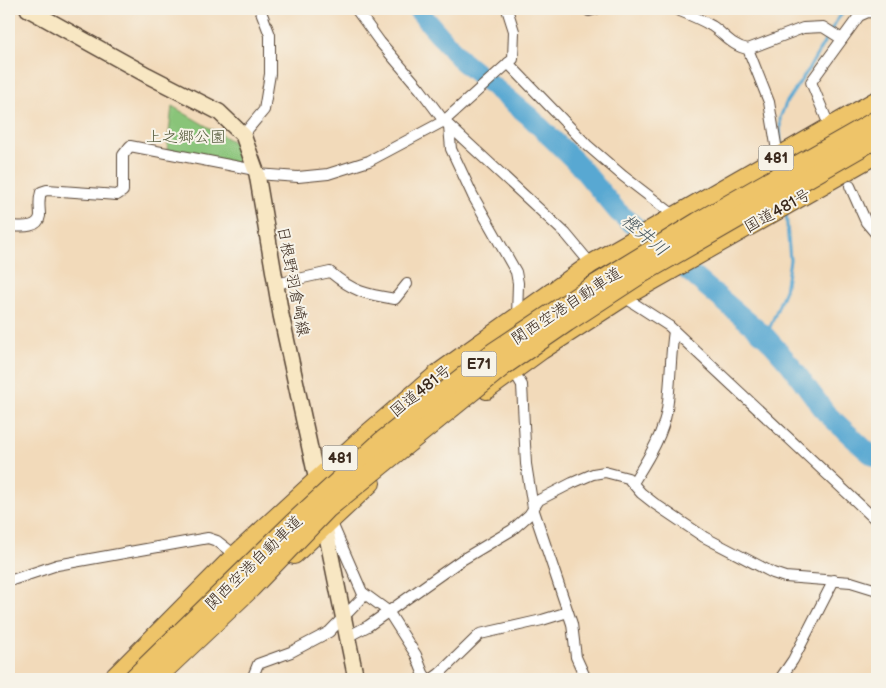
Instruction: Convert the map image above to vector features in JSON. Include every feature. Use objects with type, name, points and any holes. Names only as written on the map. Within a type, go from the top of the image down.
[{"type":"highway","name":"国道481号","points":[[112,679],[235,555],[361,439],[437,374],[591,264],[877,100]]},
{"type":"highway","name":"関西空港自動車道","points":[[133,679],[292,524],[381,442],[494,352],[590,288],[877,120]]},
{"type":"highway","name":"関西空港自動車道","points":[[155,679],[251,588],[328,508],[503,366],[639,275],[877,138]]},
{"type":"highway","name":"国道481号","points":[[166,679],[265,582],[398,458],[513,370],[624,297],[877,154]]},
{"type":"main road","name":"日根野羽倉崎線","points":[[28,9],[218,112],[243,135],[256,172],[276,284],[328,524],[343,617],[356,679]]},
{"type":"street","points":[[243,135],[264,110],[270,74],[270,34],[260,9]]},
{"type":"street","points":[[356,9],[380,42],[447,124],[566,234],[591,264]]},
{"type":"street","points":[[9,226],[32,226],[38,222],[40,216],[38,202],[41,192],[47,190],[118,194],[123,191],[123,155],[130,146],[256,172],[298,177],[328,174],[369,161],[447,124],[513,59],[514,31],[508,9]]},
{"type":"street","points":[[675,9],[712,26],[740,48],[748,48],[803,28],[823,27],[842,39]]},
{"type":"street","points":[[826,118],[811,82],[859,16],[868,12],[877,13]]},
{"type":"street","points":[[748,48],[769,102],[778,156]]},
{"type":"street","points":[[508,63],[587,145],[623,176],[675,216]]},
{"type":"street","points":[[447,124],[451,149],[473,196],[516,272],[518,283],[517,317]]},
{"type":"street","points":[[850,186],[866,222],[877,235]]},
{"type":"street","points":[[276,284],[330,272],[345,285],[366,294],[395,299],[407,284]]},
{"type":"street","points":[[624,297],[674,331],[877,521]]},
{"type":"street","points":[[632,483],[661,431],[667,409],[674,331]]},
{"type":"street","points":[[513,370],[522,385],[526,464],[533,508],[572,624],[576,657],[586,679]]},
{"type":"street","points":[[347,637],[368,626],[460,561],[512,530],[529,515],[539,500],[593,474],[606,472],[628,478],[655,504],[704,537],[773,573],[785,577],[851,582],[877,590]]},
{"type":"street","points":[[328,524],[362,592],[388,611],[416,654],[427,679]]},
{"type":"street","points":[[9,581],[57,566],[208,538],[217,541],[235,555]]},
{"type":"street","points":[[780,679],[793,660],[834,580]]},
{"type":"street","points":[[252,679],[258,664],[291,652],[329,632],[365,595]]},
{"type":"street","points":[[432,679],[480,634],[568,612]]},
{"type":"street","points":[[417,679],[419,662]]},
{"type":"green space","name":"上之郷公園","points":[[172,106],[237,144],[241,167],[167,150]]},
{"type":"waterway","name":"樫井川","points":[[417,9],[462,61],[529,116],[577,163],[618,212],[766,337],[789,363],[826,413],[877,458]]},
{"type":"waterway","points":[[781,147],[780,118],[786,103],[837,20],[846,9]]},
{"type":"waterway","points":[[766,337],[785,290],[790,260],[786,213]]}]
